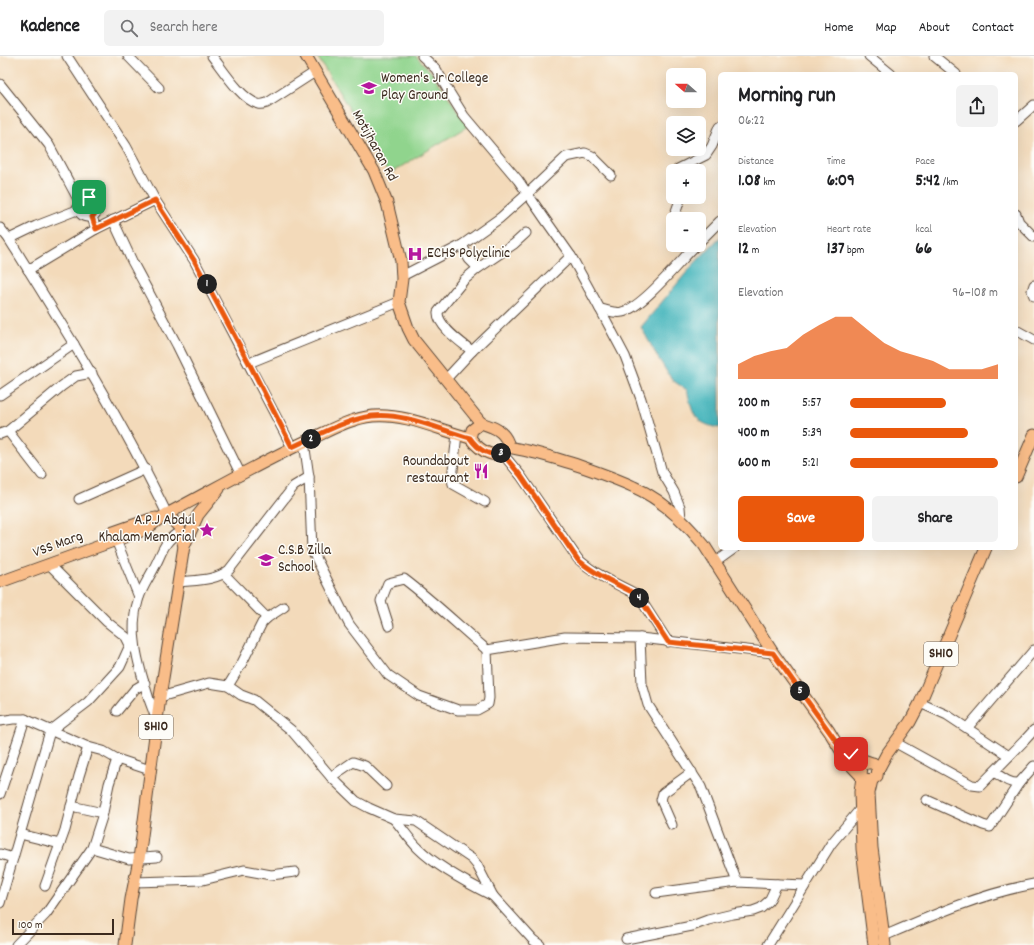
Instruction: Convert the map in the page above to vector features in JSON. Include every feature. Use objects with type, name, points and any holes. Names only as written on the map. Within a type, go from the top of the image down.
[{"type":"main road","name":"Motijharan Rd","points":[[306,56],[374,171],[387,203],[401,261],[402,276],[399,302],[408,328],[414,340],[481,423]]},
{"type":"main road","points":[[0,574],[151,519],[164,516],[292,447],[336,427],[362,418],[373,416],[390,416],[404,418],[470,438],[475,444],[489,454],[497,455],[504,450],[508,443],[506,436],[501,432],[481,423],[472,430],[470,438]]},
{"type":"main road","points":[[1018,472],[1034,435]]},
{"type":"main road","points":[[504,450],[526,450],[542,454],[635,487],[656,500],[680,519],[692,530],[704,545],[714,563],[773,653],[841,748],[847,761],[865,777],[877,776],[873,765],[841,748]]},
{"type":"main road","points":[[184,546],[198,515],[222,486]]},
{"type":"main road","name":"SH10","points":[[125,945],[134,882],[139,859],[156,723],[184,546],[179,527],[164,516]]},
{"type":"main road","name":"VSS Marg","points":[[0,582],[144,530],[164,516]]},
{"type":"main road","name":"SH10","points":[[873,765],[886,755],[896,742],[920,703],[985,550]]},
{"type":"main road","points":[[873,765],[862,766],[869,793],[862,849],[874,945]]},
{"type":"main road","points":[[866,808],[884,940]]},
{"type":"street","points":[[67,56],[126,146],[155,200],[194,260],[292,447]]},
{"type":"street","points":[[128,56],[158,88]]},
{"type":"street","points":[[212,56],[241,93],[251,101],[260,105],[267,103],[315,72]]},
{"type":"street","points":[[422,56],[436,69],[464,116],[518,180],[571,256],[625,356],[641,399],[662,472],[674,492],[680,507],[680,519]]},
{"type":"street","points":[[869,56],[889,72]]},
{"type":"street","points":[[934,56],[954,72]]},
{"type":"street","points":[[0,84],[49,145],[78,205],[83,217],[92,217],[96,214],[98,208],[94,199],[84,197],[78,205],[9,240]]},
{"type":"street","points":[[1018,118],[1034,105]]},
{"type":"street","points":[[688,164],[706,155],[712,146],[718,131]]},
{"type":"street","points":[[402,276],[462,245],[500,218],[528,194],[566,157],[585,153],[592,156],[611,175]]},
{"type":"street","points":[[28,270],[96,229],[155,200]]},
{"type":"street","points":[[92,217],[96,229]]},
{"type":"street","points":[[1018,219],[1034,236]]},
{"type":"street","points":[[113,220],[132,261],[177,345],[241,475]]},
{"type":"street","points":[[706,235],[718,223]]},
{"type":"street","points":[[1,231],[9,240],[92,373],[146,469],[164,516]]},
{"type":"street","points":[[472,351],[441,324],[438,317],[438,312],[464,280],[526,233]]},
{"type":"street","points":[[462,245],[469,259],[478,268]]},
{"type":"street","points":[[600,309],[623,312],[633,306],[663,280],[684,252]]},
{"type":"street","points":[[446,379],[472,351],[571,256]]},
{"type":"street","points":[[1034,284],[1032,291],[1034,296]]},
{"type":"street","points":[[249,363],[399,302]]},
{"type":"street","points":[[1018,331],[1034,340]]},
{"type":"street","points":[[0,395],[74,344]]},
{"type":"street","points":[[42,475],[4,433],[76,376],[92,373]]},
{"type":"street","points":[[457,434],[452,479],[453,484],[484,502]]},
{"type":"street","points":[[304,442],[309,477],[312,550],[349,624],[388,675],[419,696],[458,710],[477,710],[488,704],[487,650],[432,601],[404,579],[388,583],[381,601],[389,626]]},
{"type":"street","points":[[504,450],[578,560],[590,570],[639,597],[668,642]]},
{"type":"street","points":[[79,499],[146,469]]},
{"type":"street","points":[[179,582],[209,579],[224,574],[229,570],[294,486],[309,477]]},
{"type":"street","points":[[156,723],[154,711],[148,698],[145,683],[133,646],[134,626],[139,597],[157,562],[160,552],[173,536],[180,532]]},
{"type":"street","points":[[116,540],[139,597]]},
{"type":"street","points":[[714,563],[732,550]]},
{"type":"street","points":[[48,564],[133,646]]},
{"type":"street","points":[[224,574],[267,618]]},
{"type":"street","points":[[228,686],[242,663],[262,624],[267,618],[284,607]]},
{"type":"street","points":[[487,650],[565,637],[640,638],[773,653]]},
{"type":"street","points":[[640,638],[642,684],[648,705],[701,788],[737,882]]},
{"type":"street","points":[[0,903],[50,730],[88,702],[120,667],[133,646]]},
{"type":"street","points":[[968,727],[1034,650]]},
{"type":"street","points":[[117,711],[135,689],[145,683]]},
{"type":"street","points":[[160,697],[210,683],[228,686],[241,695],[254,700],[292,730],[331,777],[356,801],[394,819],[416,820],[472,859],[477,865],[493,896],[533,940],[540,945]]},
{"type":"street","points":[[920,703],[947,714],[1009,756]]},
{"type":"street","points":[[0,794],[25,719]]},
{"type":"street","points":[[0,721],[25,719],[88,747],[103,751],[117,759],[150,770]]},
{"type":"street","points":[[896,742],[972,785],[980,786],[1034,730]]},
{"type":"street","points":[[45,886],[60,844],[82,763],[88,747]]},
{"type":"street","points":[[16,945],[46,914],[92,848],[117,759]]},
{"type":"street","points":[[331,777],[353,762],[365,766],[386,786]]},
{"type":"street","points":[[927,800],[983,826],[990,827],[1019,783],[1034,766]]},
{"type":"street","points":[[672,825],[661,800],[663,794],[692,772]]},
{"type":"street","points":[[994,772],[1014,784],[1019,783]]},
{"type":"street","points":[[71,806],[103,813]]},
{"type":"street","points":[[768,945],[831,844],[866,808]]},
{"type":"street","points":[[394,819],[418,848],[468,883],[493,896]]},
{"type":"street","points":[[20,834],[60,844]]},
{"type":"street","points":[[92,848],[129,859],[157,857]]},
{"type":"street","points":[[0,854],[13,858]]},
{"type":"street","points":[[134,882],[203,880],[244,870],[271,875],[295,872]]},
{"type":"street","points":[[656,893],[737,882],[805,885]]},
{"type":"street","points":[[626,939],[692,926],[708,920],[753,911],[761,908],[769,901],[777,884]]},
{"type":"street","points":[[884,940],[980,897],[1034,884]]},
{"type":"green space","points":[[317,56],[416,56],[433,74],[468,126],[389,174]]},
{"type":"water","points":[[718,239],[718,428],[709,426],[698,419],[693,411],[687,390],[672,380],[641,327],[691,267]]},
{"type":"place","name":"Women's Jr College Play Ground","points":[[369,88]]},
{"type":"place","name":"ECHS Polyclinic","points":[[415,254]]},
{"type":"place","name":"Roundabout restaurant","points":[[481,471]]},
{"type":"place","name":"A.P.J Abdul Khalam Memorial","points":[[207,530]]},
{"type":"place","name":"C.S.B Zilla School","points":[[266,560]]},
{"type":"route","points":[[89,197],[94,199],[97,203],[98,208],[96,214],[92,217],[96,229],[155,200],[194,260],[292,447],[336,427],[362,418],[373,416],[390,416],[404,418],[470,438],[475,444],[489,454],[497,455],[502,453],[542,504],[578,560],[590,570],[639,597],[668,642],[773,653],[841,748],[851,754]]}]
